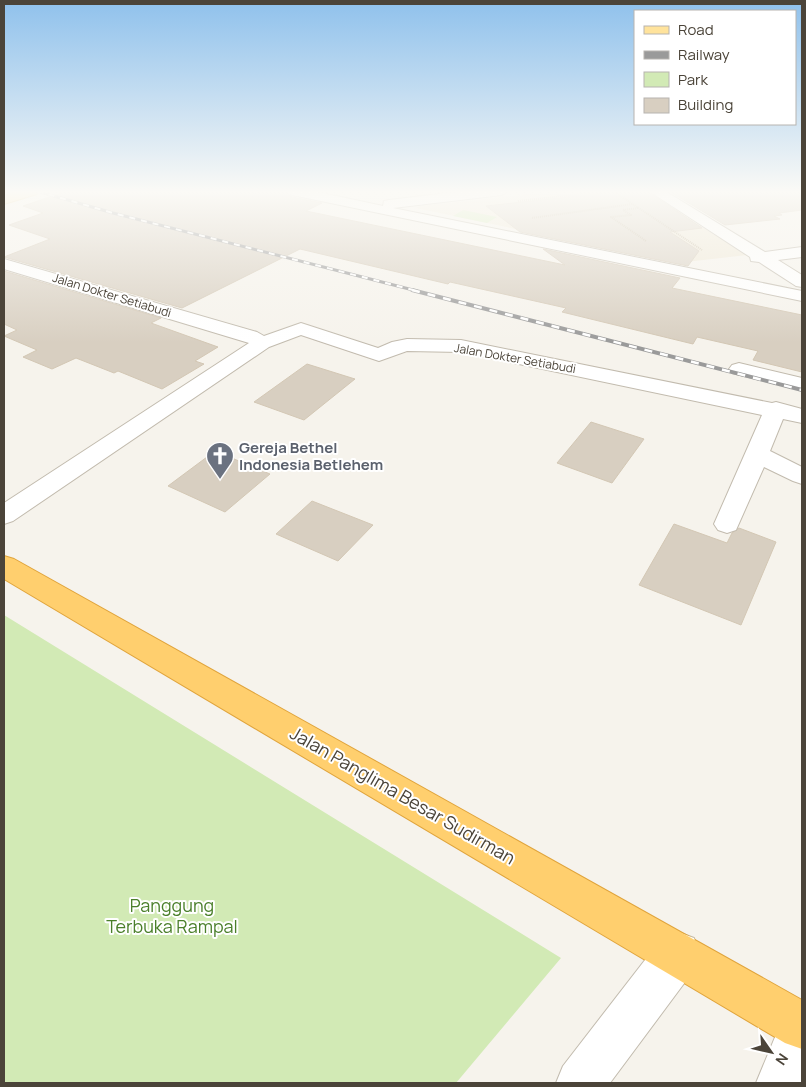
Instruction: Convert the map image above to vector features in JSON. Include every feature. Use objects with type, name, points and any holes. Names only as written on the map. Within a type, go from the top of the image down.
[{"type":"highway","name":"Jalan Panglima Besar Sudirman","points":[[4,566],[802,1026]]},
{"type":"street","points":[[560,242],[802,296]]},
{"type":"street","points":[[738,242],[802,282]]},
{"type":"street","points":[[744,261],[802,252]]},
{"type":"street","name":"Jalan Dokter Setiabudi","points":[[4,264],[250,336],[262,343],[301,329],[379,355],[399,346],[407,345],[461,346],[776,409],[802,416]]},
{"type":"street","points":[[695,273],[724,266]]},
{"type":"street","points":[[4,515],[262,343]]},
{"type":"street","points":[[739,369],[802,384]]},
{"type":"street","points":[[726,524],[776,409]]},
{"type":"street","points":[[756,454],[802,476]]},
{"type":"street","points":[[580,1083],[678,954]]},
{"type":"street","points":[[780,1083],[802,1030]]},
{"type":"path","points":[[689,242],[702,250]]},
{"type":"shaded area","points":[[576,242],[726,242],[747,255],[677,263]]},
{"type":"green space","name":"Panggung Terbuka Rampal","points":[[4,615],[561,958],[456,1083],[4,1083]]},
{"type":"building","points":[[43,242],[453,242],[565,265],[543,249],[680,278],[672,288],[802,315],[802,372],[753,360],[758,351],[697,337],[693,344],[562,312],[566,308],[450,282],[448,284],[300,249],[182,308],[4,257]]},
{"type":"building","points":[[568,242],[685,242],[699,251],[688,266]]},
{"type":"building","points":[[4,271],[161,318],[151,323],[218,347],[195,361],[204,364],[162,389],[118,371],[114,373],[76,358],[52,369],[23,357],[37,350],[4,336],[17,330],[4,324]]},
{"type":"building","points":[[307,364],[355,379],[304,420],[254,402]]},
{"type":"building","points":[[591,422],[644,439],[612,483],[557,463]]},
{"type":"building","name":"Gereja Bethel Indonesia Betlehem","points":[[215,451],[270,474],[225,512],[168,486]]},
{"type":"building","points":[[312,501],[373,525],[338,561],[276,534]]},
{"type":"building","points":[[674,524],[727,543],[732,533],[739,528],[776,542],[741,625],[639,585]]},
{"type":"railway","points":[[225,242],[417,291]]},
{"type":"railway","points":[[412,290],[802,390]]},
{"type":"place","name":"Gereja Bethel Indonesia Betlehem","points":[[220,480]]}]
